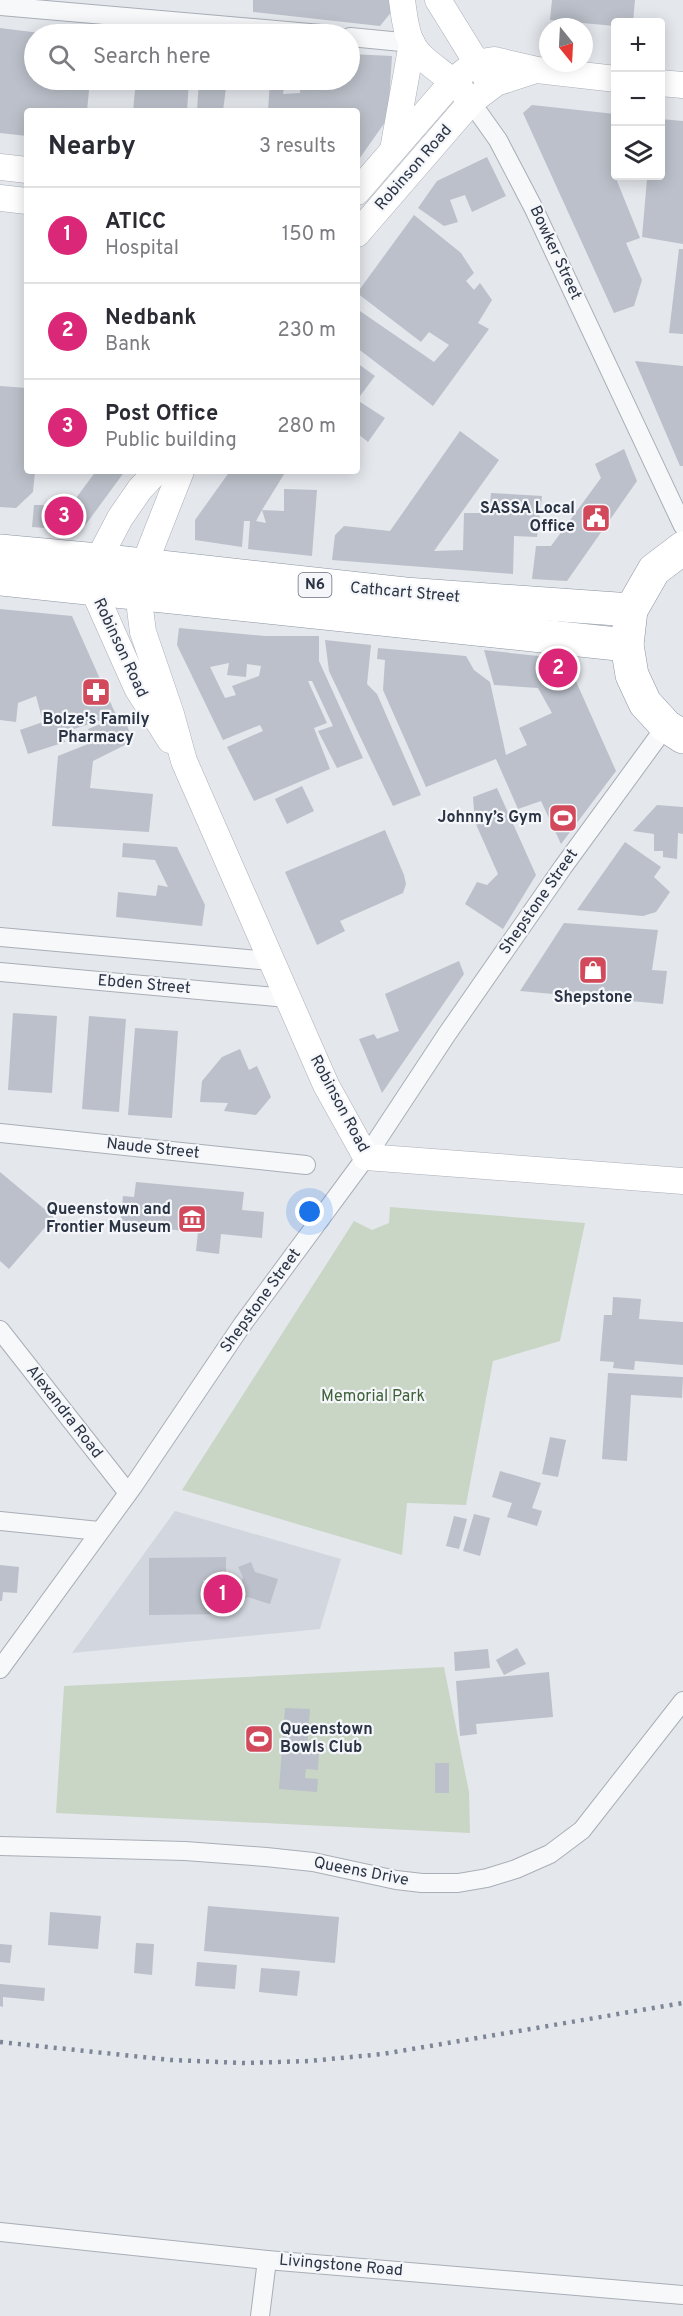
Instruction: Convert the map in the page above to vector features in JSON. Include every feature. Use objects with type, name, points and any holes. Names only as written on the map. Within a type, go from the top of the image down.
[{"type":"highway","points":[[674,731],[645,703],[632,675],[627,645],[632,610],[654,570],[683,548]]},
{"type":"highway","name":"Cathcart Street","points":[[0,551],[95,574],[627,645]]},
{"type":"highway","name":"Cathcart Street","points":[[0,579],[95,574]]},
{"type":"highway","name":"Cathcart Street","points":[[141,579],[632,610]]},
{"type":"street","points":[[393,150],[412,43],[402,0]]},
{"type":"street","points":[[438,0],[491,86]]},
{"type":"street","points":[[0,6],[206,24]]},
{"type":"street","points":[[360,38],[412,43]]},
{"type":"street","name":"Bowker Street","points":[[412,43],[419,53],[454,80],[498,140],[533,207],[683,526]]},
{"type":"street","points":[[475,63],[494,60],[537,70],[611,79]]},
{"type":"street","name":"Robinson Road","points":[[360,188],[454,80],[475,63]]},
{"type":"street","name":"Robinson Road","points":[[360,228],[471,102],[502,80],[537,70]]},
{"type":"street","points":[[665,83],[683,85]]},
{"type":"street","points":[[0,166],[24,170]]},
{"type":"street","points":[[0,198],[24,201]]},
{"type":"street","points":[[95,574],[120,518],[140,489],[154,474]]},
{"type":"street","name":"Robinson Road","points":[[180,474],[141,579],[143,632],[171,714],[184,761],[326,1085],[366,1157],[683,1181]]},
{"type":"street","name":"Robinson Road","points":[[95,574],[137,688],[184,761]]},
{"type":"street","name":"Shepstone Street","points":[[0,1669],[128,1493],[242,1325],[366,1157],[556,876],[674,731]]},
{"type":"street","points":[[0,937],[270,961]]},
{"type":"street","name":"Ebden Street","points":[[0,972],[287,999]]},
{"type":"street","name":"Naude Street","points":[[0,1133],[306,1165]]},
{"type":"street","name":"Alexandra Road","points":[[0,1330],[128,1493]]},
{"type":"street","points":[[0,1521],[99,1531]]},
{"type":"street","name":"Queens Drive","points":[[0,1846],[185,1851],[266,1857],[313,1862],[396,1880],[422,1883],[487,1878],[516,1869],[550,1854],[582,1830],[683,1701]]},
{"type":"street","name":"Livingstone Road","points":[[0,2232],[267,2260],[683,2295]]},
{"type":"street","points":[[260,2316],[267,2260]]},
{"type":"shaded area","points":[[175,1511],[341,1559],[320,1629],[72,1653]]},
{"type":"green space","name":"Memorial Park","points":[[390,1207],[585,1223],[560,1341],[493,1361],[466,1505],[407,1503],[402,1555],[182,1490],[354,1221],[372,1230],[389,1223]]},
{"type":"green space","name":"Queenstown Bowls Club","points":[[444,1667],[469,1792],[470,1833],[56,1813],[64,1686]]},
{"type":"building","points":[[253,0],[390,0],[393,10],[380,26],[253,12]]},
{"type":"building","points":[[552,0],[635,0],[633,18],[611,18],[611,26],[593,24],[593,18],[550,18]]},
{"type":"building","points":[[0,28],[24,31],[24,90],[89,90],[87,108],[24,108],[24,136],[0,133]]},
{"type":"building","points":[[360,54],[392,56],[388,118],[360,158],[360,108],[268,108],[269,90],[284,90],[283,94],[300,93],[300,90],[360,90]]},
{"type":"building","points":[[135,90],[188,90],[187,108],[133,108]]},
{"type":"building","points":[[198,90],[226,90],[223,108],[197,108]]},
{"type":"building","points":[[532,105],[611,114],[611,180],[617,180],[640,238],[626,243],[642,280],[634,306],[614,313],[523,113]]},
{"type":"building","points":[[665,119],[683,121],[683,244],[642,237],[647,180],[665,180]]},
{"type":"building","points":[[487,157],[506,196],[472,212],[465,195],[450,200],[458,222],[444,226],[418,208],[437,181]]},
{"type":"building","points":[[414,215],[461,253],[474,273],[466,281],[474,290],[480,283],[492,300],[478,323],[489,329],[433,406],[360,350],[360,311],[434,362],[449,345],[429,332],[421,342],[360,295],[360,289]]},
{"type":"building","points":[[679,249],[683,249],[683,334],[669,333]]},
{"type":"building","points":[[635,361],[683,366],[683,466],[680,466]]},
{"type":"building","points":[[360,365],[375,376],[360,396]]},
{"type":"building","points":[[0,386],[24,388],[24,474],[35,474],[33,492],[16,508],[0,507]]},
{"type":"building","points":[[360,402],[385,418],[368,442],[360,435]]},
{"type":"building","points":[[460,431],[499,460],[434,551],[463,550],[464,513],[489,513],[491,493],[542,496],[537,537],[514,536],[513,574],[332,560],[335,535],[344,526],[390,531]]},
{"type":"building","points":[[624,449],[637,481],[567,581],[532,579],[536,546],[551,546],[601,478],[595,464]]},
{"type":"building","points":[[94,474],[123,474],[81,531],[32,527],[34,505],[71,505]]},
{"type":"building","points":[[228,474],[284,474],[262,510],[284,511],[284,489],[317,490],[312,556],[248,549],[250,521],[244,521],[242,547],[195,540],[195,520]],"holes":[[[262,510],[266,523],[256,521]]]},
{"type":"building","points":[[0,609],[72,616],[116,715],[62,733],[65,742],[28,754],[20,730],[43,722],[36,696],[18,703],[16,722],[0,720]]},
{"type":"building","points":[[179,628],[265,636],[319,636],[319,661],[363,758],[337,768],[318,731],[333,726],[312,681],[308,681],[327,723],[314,728],[330,769],[254,801],[227,747],[263,731],[260,725],[223,740],[177,645]],"holes":[[[229,663],[227,675],[246,677],[247,664],[261,666],[259,676],[232,686],[236,695],[225,698],[210,667]]]},
{"type":"building","points":[[325,640],[371,645],[367,684],[377,694],[421,795],[393,806],[329,671]]},
{"type":"building","points":[[378,648],[466,656],[474,670],[490,682],[506,755],[527,745],[519,728],[552,713],[538,688],[494,685],[484,650],[566,659],[616,771],[561,844],[541,801],[518,809],[496,759],[426,787],[383,690],[385,660],[377,659]]},
{"type":"building","points":[[123,715],[133,741],[93,761],[90,788],[153,794],[149,832],[52,826],[58,756],[93,742],[88,729]]},
{"type":"building","points":[[302,786],[314,811],[287,824],[275,799]]},
{"type":"building","points":[[497,788],[536,875],[503,929],[465,904],[477,882],[487,885],[498,874],[475,822],[473,797]]},
{"type":"building","points":[[657,805],[683,807],[683,834],[678,833],[677,859],[663,857],[663,851],[654,851],[654,834],[633,831]]},
{"type":"building","points":[[385,830],[404,875],[406,884],[403,893],[340,921],[345,931],[317,945],[285,872]]},
{"type":"building","points":[[625,842],[661,867],[654,877],[670,892],[656,912],[643,916],[577,910]]},
{"type":"building","points":[[123,843],[177,847],[205,905],[202,926],[116,917],[118,892],[156,896],[158,885],[168,887],[155,860],[122,857]]},
{"type":"building","points":[[564,923],[658,930],[652,970],[667,971],[663,1004],[520,991]]},
{"type":"building","points":[[459,961],[464,974],[382,1093],[359,1039],[374,1034],[377,1039],[399,1031],[385,994]]},
{"type":"building","points":[[13,1013],[57,1016],[52,1093],[8,1090]]},
{"type":"building","points":[[89,1016],[126,1019],[119,1112],[82,1109]]},
{"type":"building","points":[[135,1028],[178,1031],[172,1118],[128,1115]]},
{"type":"building","points":[[240,1049],[249,1070],[257,1066],[271,1097],[256,1115],[224,1111],[228,1103],[200,1102],[202,1081],[222,1057]]},
{"type":"building","points":[[0,1172],[54,1217],[9,1269],[0,1261]]},
{"type":"building","name":"Queenstown and Frontier Museum","points":[[136,1182],[244,1192],[242,1210],[264,1212],[262,1238],[221,1234],[219,1254],[196,1251],[198,1232],[120,1225],[123,1196],[134,1197]]},
{"type":"building","points":[[613,1297],[641,1299],[639,1319],[683,1322],[683,1365],[635,1361],[634,1370],[613,1368],[614,1362],[600,1361],[604,1315],[612,1315]]},
{"type":"building","points":[[608,1373],[683,1377],[682,1398],[631,1395],[627,1461],[602,1459]]},
{"type":"building","points":[[550,1437],[566,1440],[558,1477],[542,1474]]},
{"type":"building","points":[[500,1471],[541,1483],[532,1508],[542,1511],[537,1526],[507,1517],[512,1503],[492,1497]]},
{"type":"building","points":[[474,1514],[490,1518],[480,1556],[463,1551]]},
{"type":"building","points":[[454,1516],[467,1519],[459,1549],[446,1546]]},
{"type":"building","points":[[226,1557],[226,1580],[203,1580],[203,1594],[226,1594],[226,1614],[149,1615],[149,1558]]},
{"type":"building","points":[[251,1562],[255,1572],[278,1579],[270,1604],[248,1597],[235,1603],[230,1590],[240,1586],[243,1577],[238,1567]]},
{"type":"building","points":[[0,1565],[19,1567],[17,1593],[3,1592],[2,1601],[0,1601]]},
{"type":"building","points":[[517,1648],[526,1664],[504,1675],[496,1660]]},
{"type":"building","points":[[488,1649],[490,1668],[455,1671],[454,1652]]},
{"type":"building","points":[[549,1672],[553,1717],[476,1724],[477,1734],[460,1736],[456,1681]]},
{"type":"building","points":[[285,1708],[310,1709],[307,1749],[319,1750],[318,1770],[306,1769],[305,1778],[318,1779],[317,1792],[279,1789]]},
{"type":"building","points":[[435,1763],[449,1763],[449,1793],[435,1793]]},
{"type":"building","points":[[208,1906],[339,1917],[335,1963],[204,1951]]},
{"type":"building","points":[[50,1912],[101,1916],[98,1949],[48,1945]]},
{"type":"building","points":[[136,1943],[154,1944],[152,1975],[134,1973]]},
{"type":"building","points":[[0,1944],[12,1945],[10,1963],[0,1962]]},
{"type":"building","points":[[197,1962],[237,1965],[235,1989],[195,1986]]},
{"type":"building","points":[[261,1968],[300,1971],[297,1996],[259,1992]]},
{"type":"building","points":[[0,1984],[45,1988],[44,2001],[3,1997],[3,2007],[0,2006]]},
{"type":"railway","points":[[0,2042],[171,2060],[245,2063],[309,2061],[383,2054],[683,2003]]},
{"type":"place","name":"Post Office","points":[[64,516]]},
{"type":"place","name":"SASSA Local Office","points":[[596,518]]},
{"type":"place","name":"Nedbank","points":[[558,668]]},
{"type":"place","name":"Bolze's Family Pharmacy","points":[[96,692]]},
{"type":"place","name":"Johnny’s Gym","points":[[563,818]]},
{"type":"place","name":"Shepstone","points":[[593,970]]},
{"type":"place","name":"Queenstown and Frontier Museum","points":[[192,1219]]},
{"type":"place","name":"ATICC","points":[[223,1594]]},
{"type":"place","name":"Queenstown Bowls Club","points":[[259,1739]]}]
